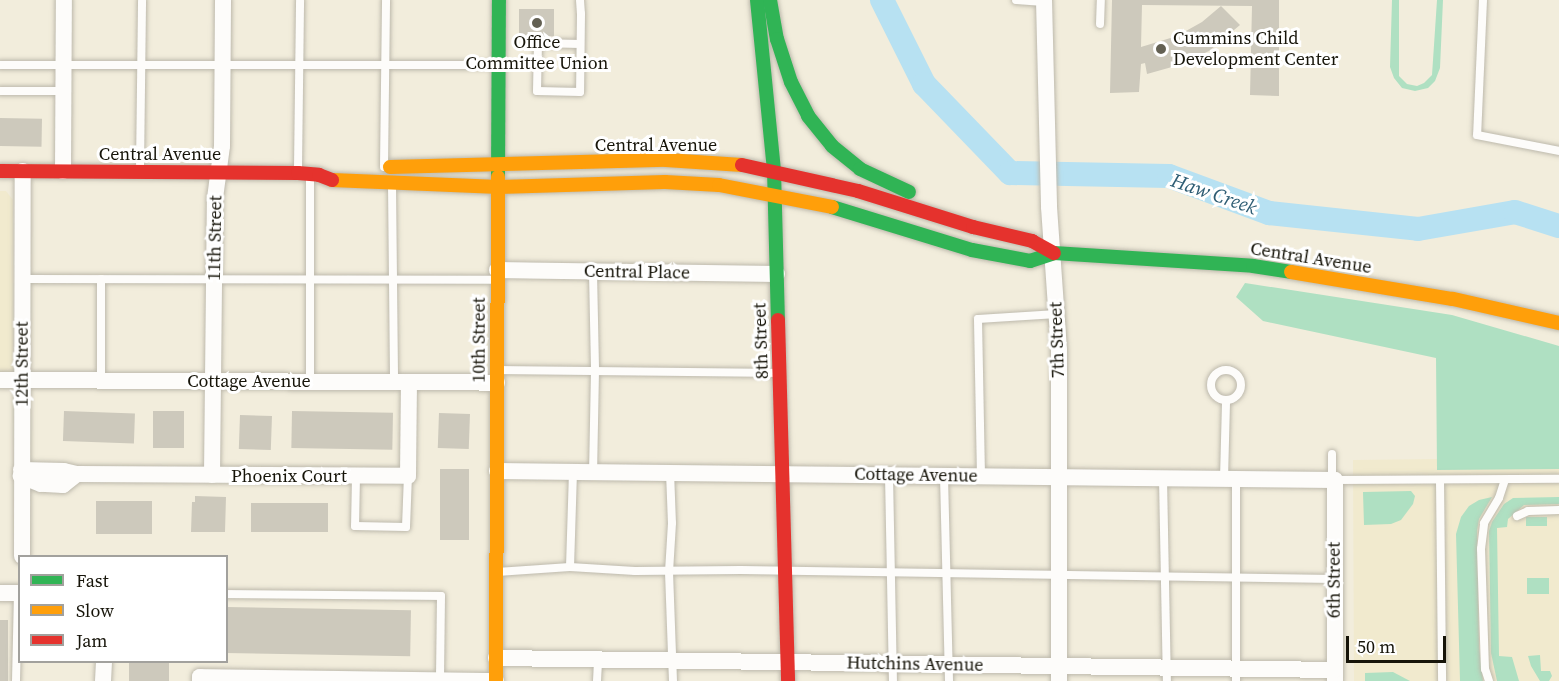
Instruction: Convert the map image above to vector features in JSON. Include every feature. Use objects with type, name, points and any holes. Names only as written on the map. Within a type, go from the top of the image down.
[{"type":"main road","name":"10th Street","points":[[496,681],[499,0]]},
{"type":"main road","name":"8th Street","points":[[757,0],[774,170],[788,681]]},
{"type":"main road","points":[[770,0],[777,39],[791,82],[807,116],[832,146],[860,169],[893,186],[954,208],[974,227]]},
{"type":"main road","name":"Central Avenue","points":[[309,174],[334,167],[500,166],[666,160],[720,162],[774,170],[846,188],[974,227],[1032,241],[1054,253]]},
{"type":"main road","name":"Central Avenue","points":[[0,171],[309,174],[333,181],[499,187],[683,183],[719,185],[775,194],[845,210],[972,250],[1030,261],[1054,253],[1253,266],[1453,299],[1559,323]]},
{"type":"street","points":[[63,171],[64,0]]},
{"type":"street","name":"11th Street","points":[[212,476],[215,198],[222,147],[223,0]]},
{"type":"street","name":"7th Street","points":[[1044,1],[1049,207],[1057,314],[1059,674]]},
{"type":"street","name":"12th Street","points":[[22,555],[23,171]]},
{"type":"street","name":"Central Place","points":[[497,275],[593,272],[777,274]]},
{"type":"street","name":"Cottage Avenue","points":[[0,380],[401,382],[497,377]]},
{"type":"street","points":[[401,382],[408,476]]},
{"type":"street","name":"Cottage Avenue","points":[[497,471],[1333,480]]},
{"type":"street","name":"Phoenix Court","points":[[21,473],[41,484],[63,485],[77,474],[408,476]]},
{"type":"street","name":"6th Street","points":[[1333,480],[1335,676]]},
{"type":"street","points":[[0,593],[18,593]]},
{"type":"street","name":"Hutchins Avenue","points":[[496,658],[893,664],[948,673],[1335,676]]},
{"type":"street","points":[[104,663],[104,681]]},
{"type":"street","points":[[200,681],[200,677],[496,681]]},
{"type":"lane","points":[[140,172],[142,0]]},
{"type":"lane","points":[[300,0],[300,64],[309,174],[310,382]]},
{"type":"lane","points":[[374,167],[387,64],[386,0]]},
{"type":"lane","points":[[580,0],[580,44],[580,92],[537,91],[538,43],[580,44]]},
{"type":"lane","points":[[1016,0],[1044,1]]},
{"type":"lane","points":[[1100,24],[1101,0]]},
{"type":"lane","points":[[1483,0],[1477,135],[1559,151]]},
{"type":"lane","points":[[0,65],[499,65]]},
{"type":"lane","points":[[0,91],[63,91]]},
{"type":"lane","points":[[392,182],[392,280],[401,382]]},
{"type":"lane","points":[[593,272],[596,371],[593,472]]},
{"type":"lane","points":[[22,279],[392,280],[497,275]]},
{"type":"lane","points":[[101,279],[101,381]]},
{"type":"lane","points":[[981,476],[978,319],[1057,314]]},
{"type":"lane","points":[[497,377],[596,371],[780,373]]},
{"type":"lane","points":[[1226,400],[1236,577],[1236,675]]},
{"type":"lane","points":[[1332,454],[1333,480],[1559,479]]},
{"type":"lane","points":[[570,567],[573,471]]},
{"type":"lane","points":[[670,472],[672,523],[669,572],[673,681]]},
{"type":"lane","points":[[889,475],[893,681]]},
{"type":"lane","points":[[356,476],[355,526],[406,527],[408,476]]},
{"type":"lane","points":[[944,476],[948,673]]},
{"type":"lane","points":[[1163,478],[1166,674]]},
{"type":"lane","points":[[1440,480],[1442,681]]},
{"type":"lane","points":[[1489,681],[1485,669],[1481,549],[1484,523],[1499,498],[1505,480]]},
{"type":"lane","points":[[1516,516],[1528,511],[1559,510]]},
{"type":"lane","points":[[497,572],[570,567],[669,572],[785,571],[1058,577],[1334,579]]},
{"type":"lane","points":[[228,594],[441,596],[448,680]]},
{"type":"lane","points":[[16,681],[18,622]]},
{"type":"lane","points":[[597,681],[598,660]]},
{"type":"shaded area","points":[[0,191],[6,191],[13,200],[13,373],[0,373]]},
{"type":"shaded area","points":[[1559,362],[1559,681],[1354,681],[1353,460],[1438,459]]},
{"type":"green space","points":[[1392,0],[1399,0],[1399,76],[1407,84],[1417,86],[1432,75],[1437,0],[1443,0],[1440,68],[1435,81],[1428,88],[1415,91],[1402,88],[1394,78],[1390,67]]},
{"type":"green space","points":[[1245,283],[1452,315],[1559,346],[1559,469],[1437,470],[1436,358],[1263,321],[1236,297]]},
{"type":"green space","points":[[1411,491],[1415,496],[1413,504],[1401,520],[1391,524],[1364,525],[1363,492]]},
{"type":"green space","points":[[1492,497],[1479,519],[1477,531],[1479,647],[1483,681],[1460,681],[1456,534],[1461,517],[1469,506],[1479,500]]},
{"type":"green space","points":[[1559,497],[1559,504],[1524,505],[1508,519],[1507,527],[1497,528],[1499,656],[1512,657],[1519,681],[1497,681],[1491,653],[1489,531],[1492,522],[1504,504],[1513,498]]},
{"type":"green space","points":[[1526,517],[1547,517],[1547,526],[1526,526]]},
{"type":"green space","points":[[1527,578],[1549,578],[1549,594],[1527,594]]},
{"type":"green space","points":[[1540,655],[1541,671],[1550,671],[1552,676],[1549,681],[1540,681],[1531,666],[1528,656]]},
{"type":"green space","points":[[1393,672],[1410,681],[1365,681],[1365,673]]},
{"type":"building","name":"Cummins Child Development Center","points":[[1112,0],[1279,0],[1279,96],[1250,95],[1252,6],[1142,5],[1141,47],[1177,36],[1202,22],[1221,6],[1240,25],[1209,51],[1179,65],[1147,74],[1145,63],[1141,64],[1139,92],[1110,93]]},
{"type":"building","name":"Office Committee Union","points":[[519,9],[554,9],[554,36],[519,36]]},
{"type":"building","points":[[0,118],[42,119],[42,147],[0,146]]},
{"type":"building","points":[[64,411],[135,413],[134,443],[63,441]]},
{"type":"building","points":[[153,411],[184,411],[184,448],[153,448]]},
{"type":"building","points":[[292,411],[393,413],[392,450],[291,448]]},
{"type":"building","points":[[439,413],[470,414],[469,449],[438,448]]},
{"type":"building","points":[[240,415],[272,416],[271,450],[239,449]]},
{"type":"building","points":[[440,469],[469,469],[469,540],[440,540]]},
{"type":"building","points":[[195,496],[226,497],[225,532],[191,532],[192,502],[195,502]]},
{"type":"building","points":[[96,501],[152,501],[152,534],[96,534]]},
{"type":"building","points":[[251,503],[328,503],[328,532],[251,532]]},
{"type":"building","points":[[228,607],[411,610],[410,656],[228,653]]},
{"type":"building","points":[[0,620],[8,620],[8,681],[0,681]]},
{"type":"building","points":[[129,663],[169,663],[169,681],[129,681]]},
{"type":"waterway","name":"Haw Creek","points":[[882,0],[924,84],[1010,173],[1169,176],[1269,213],[1418,229],[1515,212],[1559,226]]},
{"type":"traffic: fast","points":[[498,177],[499,0]]},
{"type":"traffic: fast","points":[[757,0],[774,170],[778,320]]},
{"type":"traffic: fast","points":[[770,0],[777,39],[791,82],[808,116],[832,146],[860,169],[909,192]]},
{"type":"traffic: fast","points":[[832,207],[972,250],[1030,261],[1054,253],[1253,266],[1291,272]]},
{"type":"traffic: slow","points":[[390,167],[666,160],[742,165]]},
{"type":"traffic: slow","points":[[496,681],[498,177]]},
{"type":"traffic: slow","points":[[332,180],[499,187],[665,182],[719,185],[832,207]]},
{"type":"traffic: slow","points":[[1291,272],[1453,299],[1559,323]]},
{"type":"traffic: jam","points":[[742,165],[858,191],[973,227],[1032,241],[1054,253]]},
{"type":"traffic: jam","points":[[0,171],[298,173],[319,175],[332,180]]},
{"type":"traffic: jam","points":[[778,320],[788,681]]},
{"type":"place","name":"Office Committee Union","points":[[537,23]]},
{"type":"place","name":"Cummins Child Development Center","points":[[1161,49]]}]
